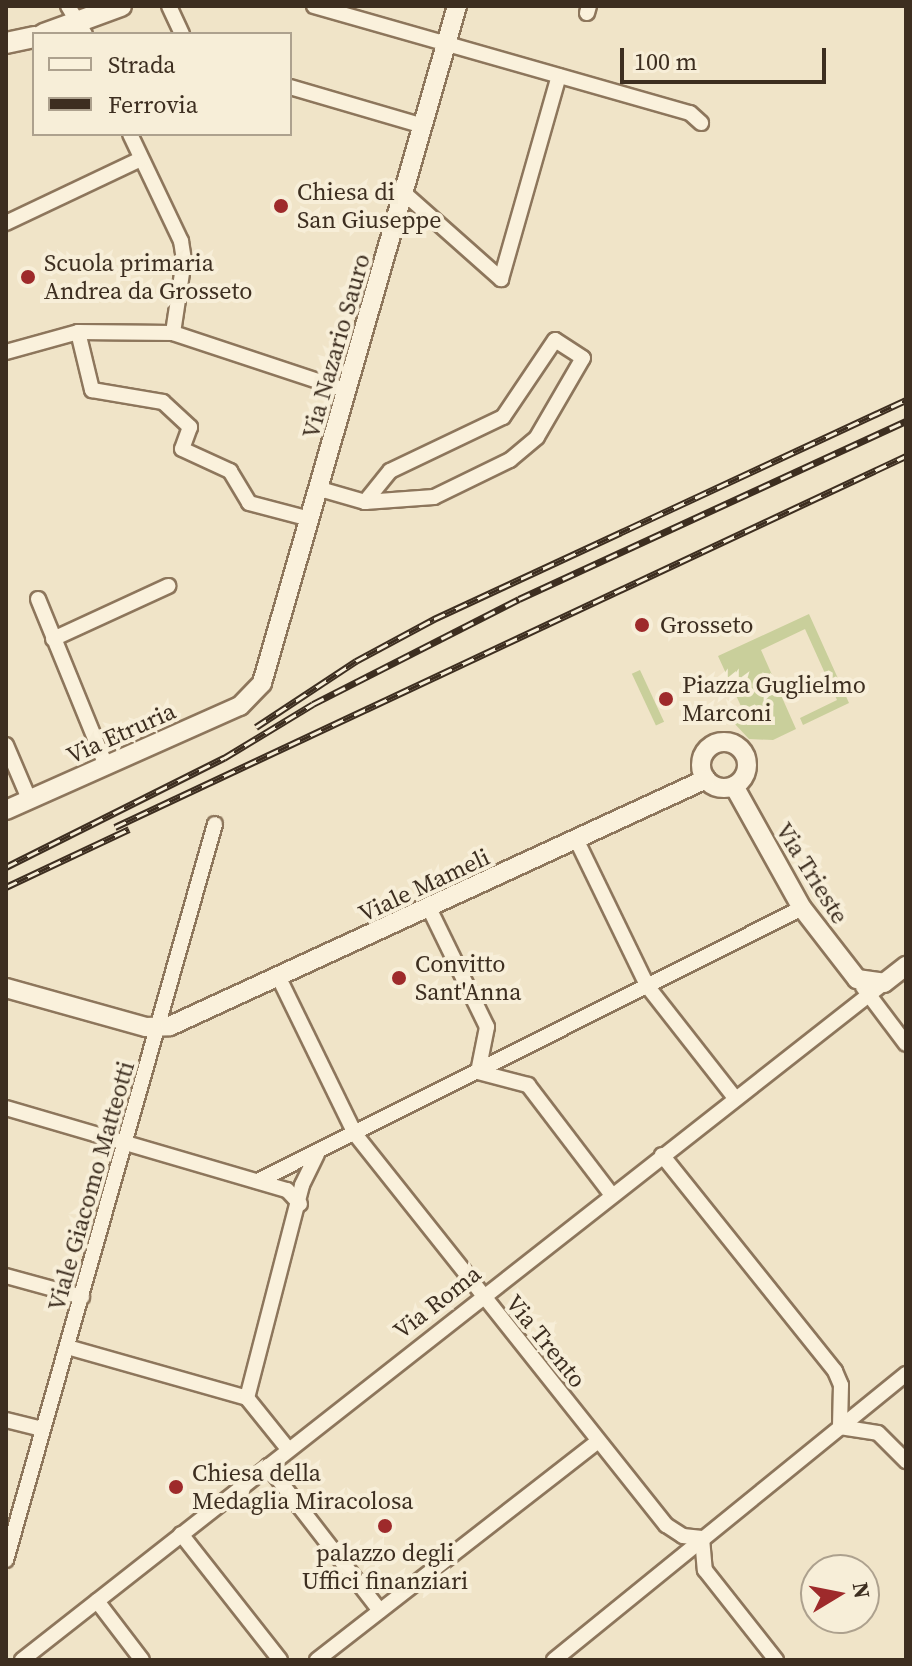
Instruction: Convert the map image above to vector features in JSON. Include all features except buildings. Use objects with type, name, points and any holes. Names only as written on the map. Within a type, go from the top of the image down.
[{"type":"main road","points":[[49,32],[121,6]]},
{"type":"main road","points":[[6,43],[32,37]]},
{"type":"street","points":[[169,6],[181,32]]},
{"type":"street","points":[[314,6],[690,113],[701,123]]},
{"type":"street","name":"Via Nazario Sauro","points":[[253,696],[269,661],[320,489],[457,6]]},
{"type":"street","points":[[404,193],[501,279],[559,76]]},
{"type":"street","points":[[292,88],[423,126]]},
{"type":"street","points":[[131,136],[182,250],[173,333]]},
{"type":"street","points":[[6,223],[141,159]]},
{"type":"street","points":[[78,332],[92,390],[163,402],[190,427],[182,449],[230,471],[249,503],[310,519]]},
{"type":"street","points":[[6,352],[78,332],[173,333],[348,391]]},
{"type":"street","points":[[320,489],[365,502],[434,497],[510,460],[537,437],[583,358],[555,340],[503,417],[390,471],[365,502]]},
{"type":"street","points":[[53,639],[168,586]]},
{"type":"street","points":[[38,599],[106,766]]},
{"type":"street","name":"Via Etruria","points":[[6,810],[253,696]]},
{"type":"street","points":[[732,743],[747,765],[734,786],[718,788],[706,779],[701,762],[706,751],[715,744],[732,743]]},
{"type":"street","points":[[6,745],[29,799]]},
{"type":"street","name":"Viale Mameli","points":[[161,1028],[578,843],[706,779]]},
{"type":"street","name":"Via Trieste","points":[[734,786],[802,908],[869,985],[906,1044]]},
{"type":"street","name":"Viale Giacomo Matteotti","points":[[6,1560],[161,1028],[215,824]]},
{"type":"street","points":[[578,843],[648,987],[735,1098]]},
{"type":"street","points":[[258,1181],[802,908]]},
{"type":"street","points":[[430,910],[487,1027],[478,1072]]},
{"type":"street","points":[[869,985],[906,966]]},
{"type":"street","name":"Via Trento","points":[[279,978],[355,1134],[666,1525],[683,1536],[702,1538]]},
{"type":"street","name":"Via Roma","points":[[22,1660],[481,1295],[735,1098],[869,985]]},
{"type":"street","points":[[6,988],[161,1028]]},
{"type":"street","points":[[478,1072],[528,1085],[611,1194]]},
{"type":"street","points":[[6,1108],[287,1190],[300,1204]]},
{"type":"street","points":[[247,1398],[306,1174],[317,1154]]},
{"type":"street","points":[[662,1155],[835,1371],[841,1385],[840,1427]]},
{"type":"street","points":[[6,1276],[82,1297]]},
{"type":"street","points":[[67,1347],[247,1398],[288,1449]]},
{"type":"street","points":[[554,1660],[906,1374]]},
{"type":"street","points":[[6,1420],[42,1429]]},
{"type":"street","points":[[840,1427],[878,1433],[906,1461]]},
{"type":"street","points":[[317,1660],[598,1441]]},
{"type":"street","points":[[268,1466],[380,1611]]},
{"type":"street","points":[[181,1534],[280,1660]]},
{"type":"street","points":[[702,1538],[705,1570],[776,1660]]},
{"type":"street","points":[[97,1601],[142,1660]]},
{"type":"green space","points":[[809,614],[849,703],[803,725],[800,718],[837,700],[805,629],[761,650],[796,729],[773,740],[749,739],[733,722],[745,715],[718,656]]},
{"type":"green space","points":[[640,670],[664,722],[656,725],[632,674]]},
{"type":"railway","points":[[256,727],[356,661],[434,619],[906,400]]},
{"type":"railway","points":[[6,867],[224,758],[313,704],[519,599],[906,421]]},
{"type":"railway","points":[[115,827],[906,456]]},
{"type":"railway","points":[[6,887],[129,829]]},
{"type":"place","name":"Chiesa di San Giuseppe","points":[[281,206]]},
{"type":"place","name":"Scuola primaria Andrea da Grosseto","points":[[28,277]]},
{"type":"place","name":"Grosseto","points":[[642,625]]},
{"type":"place","name":"Piazza Guglielmo Marconi","points":[[666,699]]},
{"type":"place","name":"Convitto Sant'Anna","points":[[399,978]]},
{"type":"place","name":"Chiesa della Medaglia Miracolosa","points":[[176,1487]]},
{"type":"place","name":"palazzo degli Uffici finanziari","points":[[385,1526]]}]
